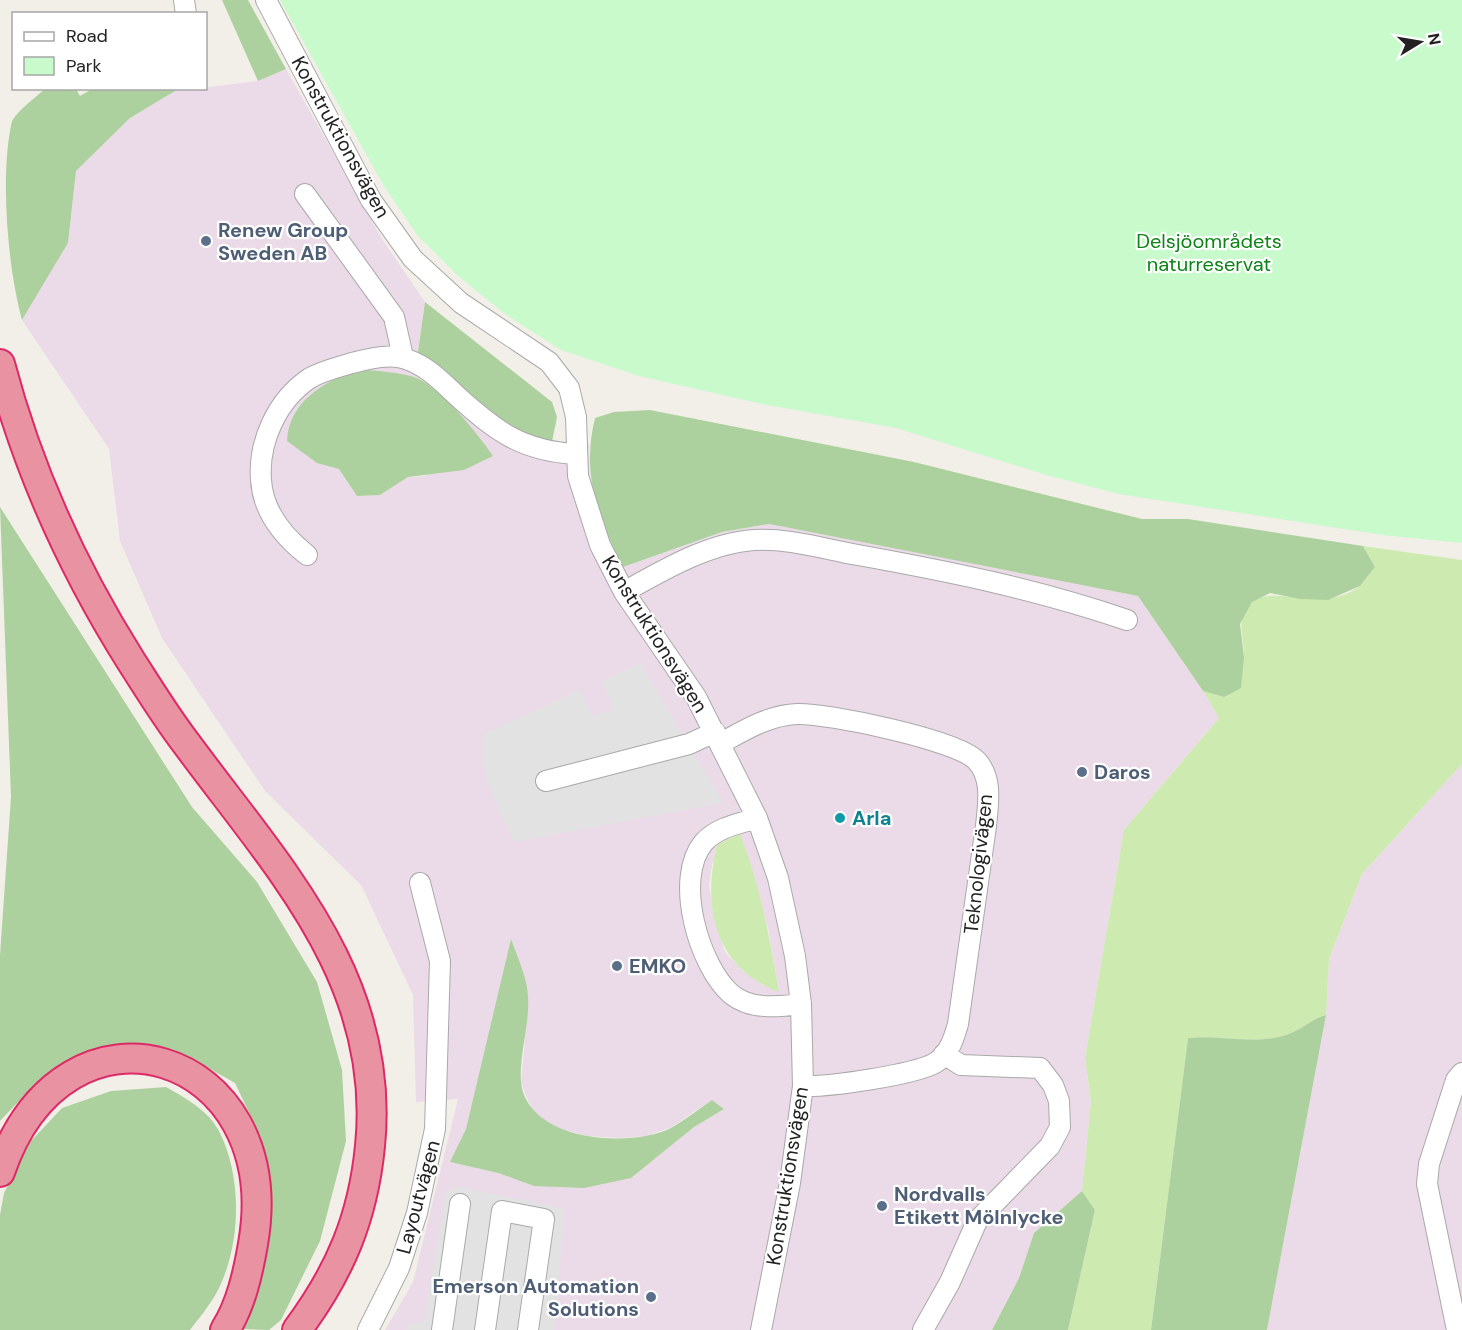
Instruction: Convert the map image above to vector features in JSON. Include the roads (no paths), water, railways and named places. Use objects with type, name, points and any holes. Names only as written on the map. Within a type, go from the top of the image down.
[{"type":"highway","points":[[0,364],[35,473],[65,543],[97,603],[184,741],[293,885],[327,942],[357,1009],[367,1046],[371,1090],[372,1127],[368,1171],[358,1216],[342,1259],[322,1297],[297,1330]]},
{"type":"highway","points":[[0,1172],[17,1134],[35,1108],[55,1088],[95,1064],[138,1056],[176,1066],[198,1078],[231,1111],[242,1130],[248,1150],[256,1201],[256,1227],[245,1282],[225,1330]]},
{"type":"street","name":"Konstruktionsvägen","points":[[266,0],[371,200],[413,259],[461,303],[549,362],[562,377],[574,403],[578,476],[592,523],[624,591],[696,697],[757,818],[785,905],[801,1004],[803,1086],[790,1183],[761,1330]]},
{"type":"street","points":[[304,194],[394,317],[403,357]]},
{"type":"street","points":[[307,555],[290,542],[276,525],[261,484],[259,462],[263,441],[287,399],[310,378],[362,361],[388,356],[403,357],[429,370],[506,437],[541,451],[576,454]]},
{"type":"street","points":[[624,591],[692,558],[729,544],[755,540],[774,541],[940,569],[1057,596],[1127,620]]},
{"type":"street","name":"Teknologivägen","points":[[546,781],[718,738],[759,722],[797,714],[847,720],[934,741],[963,751],[976,760],[985,774],[989,794],[958,1024],[953,1043],[944,1054]]},
{"type":"street","points":[[757,818],[717,831],[703,844],[693,865],[690,890],[702,952],[718,979],[732,995],[752,1005],[801,1004]]},
{"type":"street","name":"Layoutvägen","points":[[368,1330],[399,1268],[417,1213],[435,1130],[440,961],[420,883]]},
{"type":"street","points":[[803,1086],[822,1087],[921,1068],[936,1062],[944,1054],[961,1065],[1040,1068],[1053,1085],[1059,1101],[1060,1127],[1050,1146],[976,1221],[950,1282],[923,1330]]},
{"type":"street","points":[[1457,1330],[1427,1184],[1429,1164],[1456,1080],[1462,1073]]},
{"type":"street","points":[[442,1330],[460,1204]]},
{"type":"street","points":[[485,1330],[502,1211],[544,1219],[528,1330]]},
{"type":"place","name":"Renew Group Sweden AB","points":[[206,241]]},
{"type":"place","name":"Daros","points":[[1082,772]]},
{"type":"place","name":"Arla","points":[[840,818]]},
{"type":"place","name":"EMKO","points":[[617,966]]},
{"type":"place","name":"Nordvalls Etikett Mölnlycke","points":[[882,1206]]},
{"type":"place","name":"Emerson Automation Solutions","points":[[651,1297]]},
{"type":"park label","name":"Delsjöområdets naturreservat","points":[[1209,252]]}]
